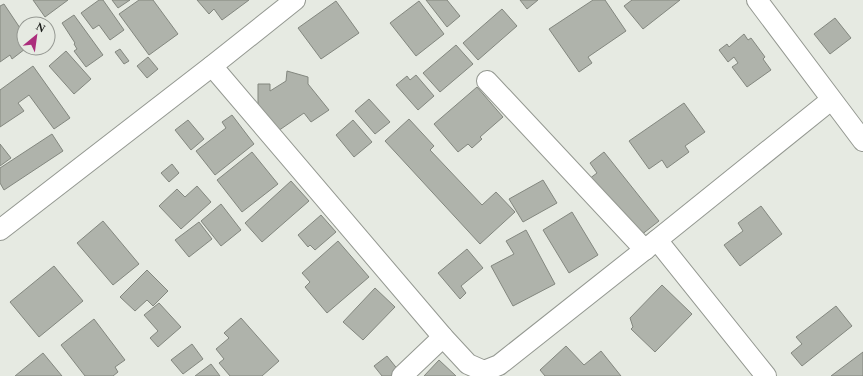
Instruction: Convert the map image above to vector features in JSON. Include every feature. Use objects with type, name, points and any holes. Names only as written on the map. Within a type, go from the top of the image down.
[{"type":"street","points":[[0,230],[295,0]]},
{"type":"street","points":[[757,0],[831,100],[863,140]]},
{"type":"street","points":[[212,66],[443,337],[468,364],[484,371],[499,365],[831,100]]},
{"type":"street","points":[[487,81],[651,245],[766,376]]},
{"type":"street","points":[[402,376],[443,337]]},
{"type":"building","points":[[33,0],[68,0],[46,16],[44,16]]},
{"type":"building","points":[[99,0],[103,0],[124,30],[110,40],[99,25],[93,29],[81,13]]},
{"type":"building","points":[[112,0],[130,0],[118,8]]},
{"type":"building","points":[[139,0],[153,0],[178,34],[149,55],[119,14]]},
{"type":"building","points":[[197,0],[249,0],[222,20],[214,9],[209,14]]},
{"type":"building","points":[[426,0],[447,0],[460,16],[447,27]]},
{"type":"building","points":[[520,0],[538,0],[527,9]]},
{"type":"building","points":[[593,0],[605,0],[626,31],[588,57],[592,63],[579,72],[549,29]]},
{"type":"building","points":[[632,0],[680,0],[643,29],[624,6]]},
{"type":"building","points":[[336,1],[359,33],[321,59],[298,28]]},
{"type":"building","points":[[419,1],[444,34],[416,56],[390,23]]},
{"type":"building","points":[[4,4],[16,22],[16,56],[12,59],[10,55],[0,62],[0,6]]},
{"type":"building","points":[[502,9],[517,26],[478,60],[463,43]]},
{"type":"building","points":[[74,15],[103,55],[86,67],[74,51],[77,49],[74,44],[75,43],[62,23]]},
{"type":"building","points":[[835,18],[851,38],[830,54],[814,34]]},
{"type":"building","points":[[744,34],[748,40],[751,38],[765,57],[763,59],[771,70],[747,87],[732,67],[738,63],[734,57],[728,62],[719,50],[727,44],[729,47]]},
{"type":"building","points":[[456,45],[473,64],[440,92],[423,73]]},
{"type":"building","points":[[120,49],[129,61],[124,64],[115,52]]},
{"type":"building","points":[[66,51],[91,79],[74,94],[49,66]]},
{"type":"building","points":[[148,57],[158,69],[147,78],[137,66]]},
{"type":"building","points":[[33,66],[70,118],[54,129],[29,95],[18,103],[24,111],[0,127],[0,90]]},
{"type":"building","points":[[287,71],[308,77],[308,84],[329,110],[311,122],[304,113],[278,131],[258,104],[258,84],[270,84],[270,91],[286,81]]},
{"type":"building","points":[[416,75],[434,96],[418,110],[396,85],[407,76],[410,80]]},
{"type":"building","points":[[477,87],[503,117],[480,137],[482,139],[472,148],[468,144],[458,152],[434,124]]},
{"type":"building","points":[[369,99],[390,122],[375,134],[355,111]]},
{"type":"building","points":[[684,103],[705,132],[685,146],[689,152],[667,168],[662,160],[649,169],[629,141]]},
{"type":"building","points":[[232,115],[254,144],[215,175],[196,151],[226,128],[222,122]]},
{"type":"building","points":[[409,119],[434,146],[430,150],[482,205],[496,192],[515,212],[480,244],[385,141]]},
{"type":"building","points":[[188,120],[204,139],[191,150],[175,130]]},
{"type":"building","points":[[353,120],[372,142],[354,157],[336,135]]},
{"type":"building","points":[[52,134],[63,151],[4,190],[0,183],[0,168]]},
{"type":"building","points":[[0,144],[11,158],[0,166]]},
{"type":"building","points":[[252,152],[278,184],[242,212],[217,180]]},
{"type":"building","points":[[604,152],[659,221],[636,239],[589,179],[597,173],[590,163]]},
{"type":"building","points":[[172,164],[179,173],[169,182],[161,173]]},
{"type":"building","points":[[543,180],[557,203],[523,222],[509,199]]},
{"type":"building","points":[[291,181],[309,201],[262,242],[245,223]]},
{"type":"building","points":[[197,186],[211,202],[181,229],[159,206],[177,189],[185,197]]},
{"type":"building","points":[[221,204],[241,230],[221,246],[201,221]]},
{"type":"building","points":[[761,206],[782,234],[740,266],[724,245],[743,231],[738,223]]},
{"type":"building","points":[[572,212],[598,255],[569,273],[543,230]]},
{"type":"building","points":[[321,215],[336,232],[315,250],[310,245],[308,247],[298,235]]},
{"type":"building","points":[[103,221],[139,264],[113,285],[77,243]]},
{"type":"building","points":[[199,222],[212,239],[189,257],[175,240]]},
{"type":"building","points":[[526,230],[555,284],[513,306],[491,266],[514,254],[506,241]]},
{"type":"building","points":[[338,241],[369,277],[327,313],[305,287],[310,282],[302,273]]},
{"type":"building","points":[[467,249],[483,268],[461,286],[466,293],[460,299],[438,273]]},
{"type":"building","points":[[54,266],[83,301],[39,337],[10,302]]},
{"type":"building","points":[[147,270],[168,291],[153,306],[147,300],[135,311],[120,297]]},
{"type":"building","points":[[662,285],[692,314],[655,352],[631,329],[633,327],[630,318]]},
{"type":"building","points":[[375,288],[395,307],[363,340],[343,322]]},
{"type":"building","points":[[159,303],[181,327],[158,347],[150,338],[158,331],[144,315]]},
{"type":"building","points":[[836,306],[852,326],[802,366],[791,353],[802,344],[796,337]]},
{"type":"building","points":[[241,318],[279,361],[262,376],[230,376],[219,363],[224,359],[216,349],[229,338],[224,333]]},
{"type":"building","points":[[94,319],[125,360],[115,367],[118,372],[113,376],[85,376],[61,345]]},
{"type":"building","points":[[192,344],[203,359],[183,374],[171,360]]},
{"type":"building","points":[[566,346],[584,365],[601,351],[621,376],[545,376],[540,370]]},
{"type":"building","points":[[863,352],[863,376],[831,376]]},
{"type":"building","points":[[43,353],[62,376],[15,376]]},
{"type":"building","points":[[387,356],[399,371],[392,376],[382,376],[374,366]]},
{"type":"building","points":[[439,360],[456,376],[424,376]]},
{"type":"building","points":[[211,364],[220,376],[195,376]]}]
